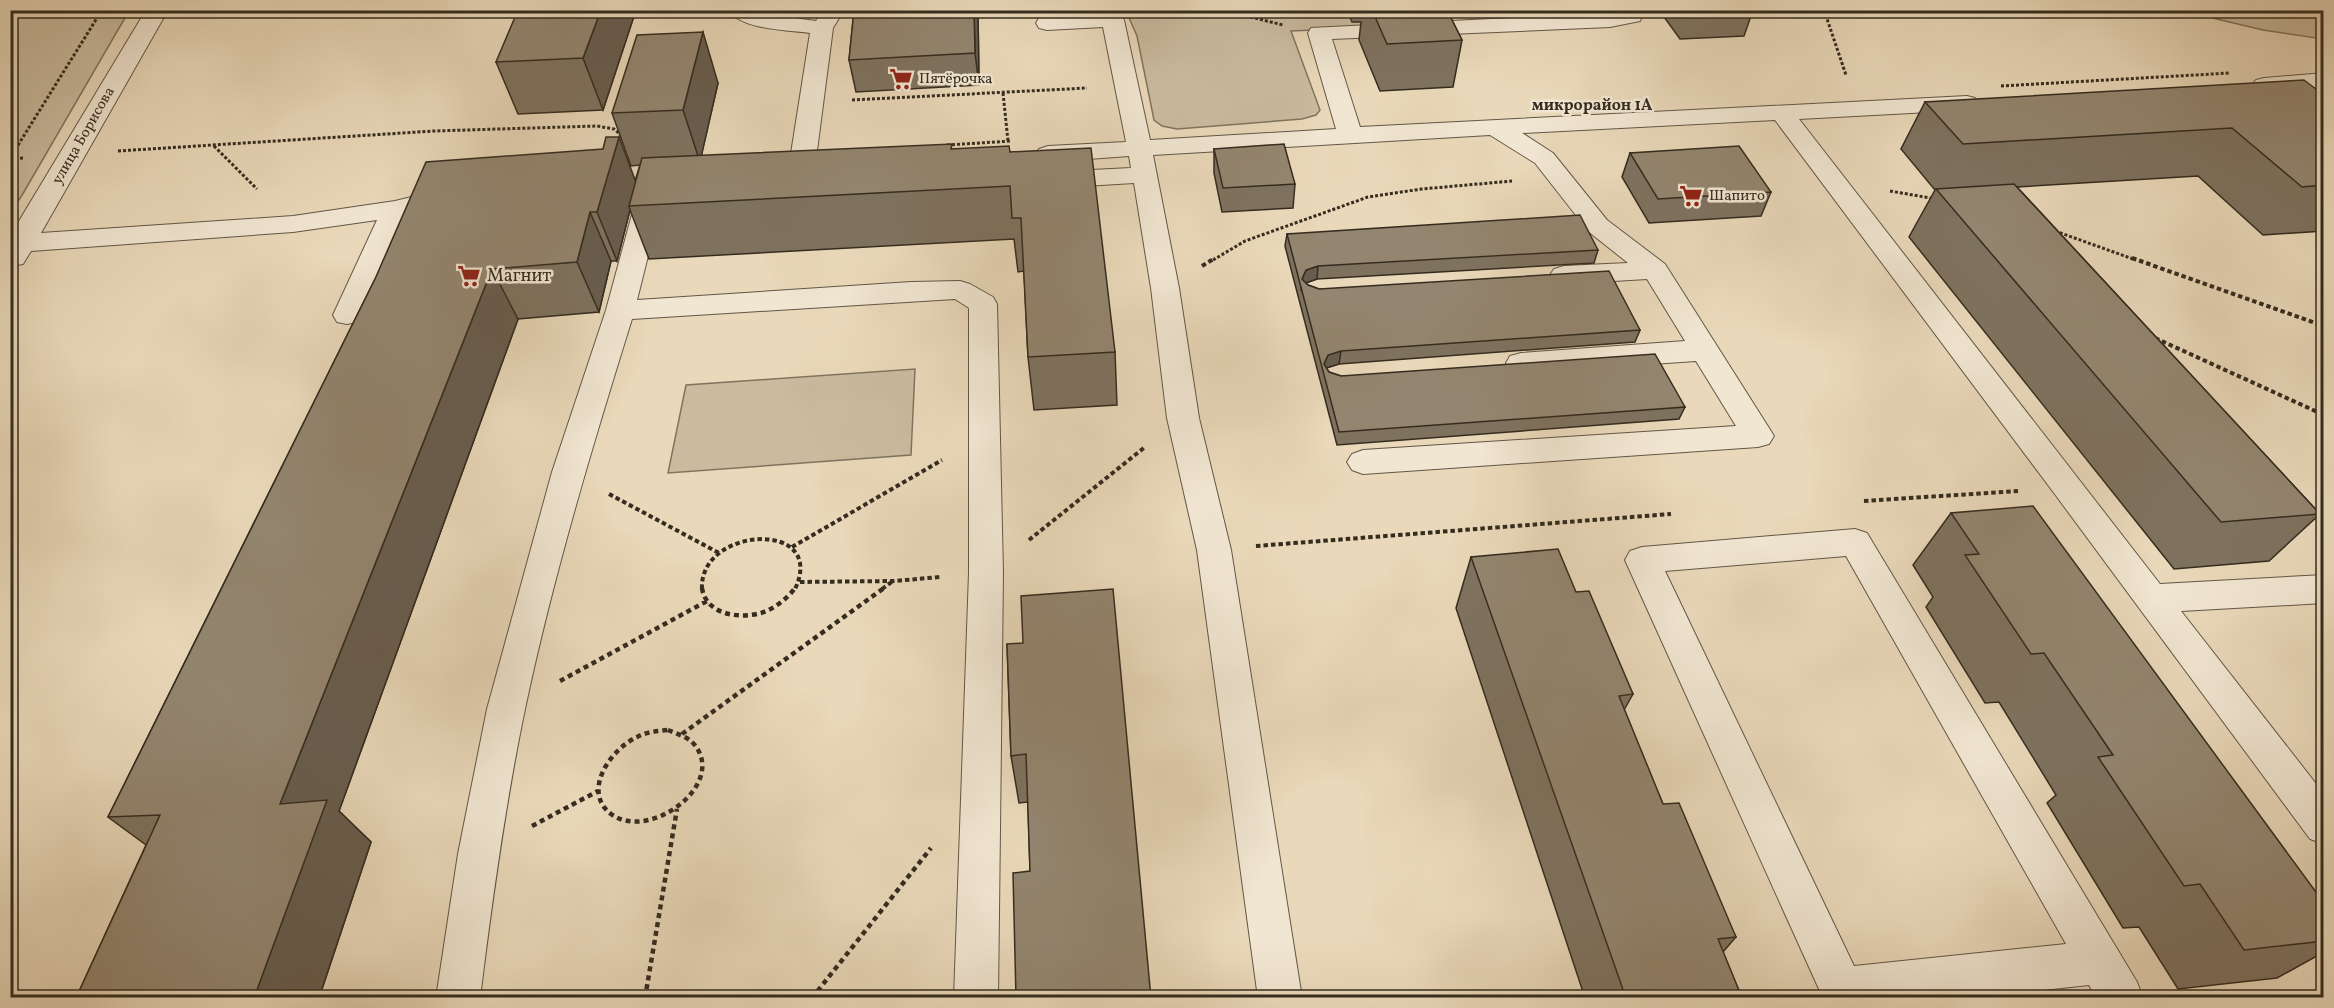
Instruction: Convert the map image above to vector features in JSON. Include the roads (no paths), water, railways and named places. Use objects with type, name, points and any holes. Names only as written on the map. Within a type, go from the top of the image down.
[{"type":"street","name":"улица Борисова","points":[[14,250],[157,10]]},
{"type":"street","points":[[739,10],[758,20],[828,19],[802,166]]},
{"type":"street","points":[[1350,135],[1319,33],[1469,19],[1610,20],[1632,16],[1633,10]]},
{"type":"street","points":[[1047,23],[1112,15],[1143,162],[1165,288],[1183,418],[1214,550],[1280,998]]},
{"type":"street","points":[[2236,87],[2324,80]]},
{"type":"street","points":[[1027,182],[1143,162],[1350,135],[1986,102]]},
{"type":"street","points":[[1783,114],[2324,826]]},
{"type":"street","points":[[1363,462],[1758,436],[1655,270],[1598,226],[1545,158],[1494,128]]},
{"type":"street","points":[[1016,148],[1143,162]]},
{"type":"street","points":[[458,998],[478,854],[506,710],[568,472],[620,310],[655,185]]},
{"type":"street","points":[[14,250],[292,224],[395,208],[470,191]]},
{"type":"street","points":[[347,315],[395,208]]},
{"type":"street","points":[[1539,277],[1655,270]]},
{"type":"street","points":[[620,310],[911,291],[960,290],[982,304],[986,573],[976,998]]},
{"type":"street","points":[[1492,365],[1705,350]]},
{"type":"street","points":[[1855,542],[2110,980],[1845,993],[1642,561],[1855,542]]},
{"type":"street","points":[[2151,600],[2324,589]]},
{"type":"place","name":"Пятёрочка","points":[[901,79]]},
{"type":"place","name":"Шапито","points":[[1691,196]]},
{"type":"place","name":"Магнит","points":[[469,276]]},
{"type":"district","name":"микрорайон 1А","points":[[1592,106]]}]
